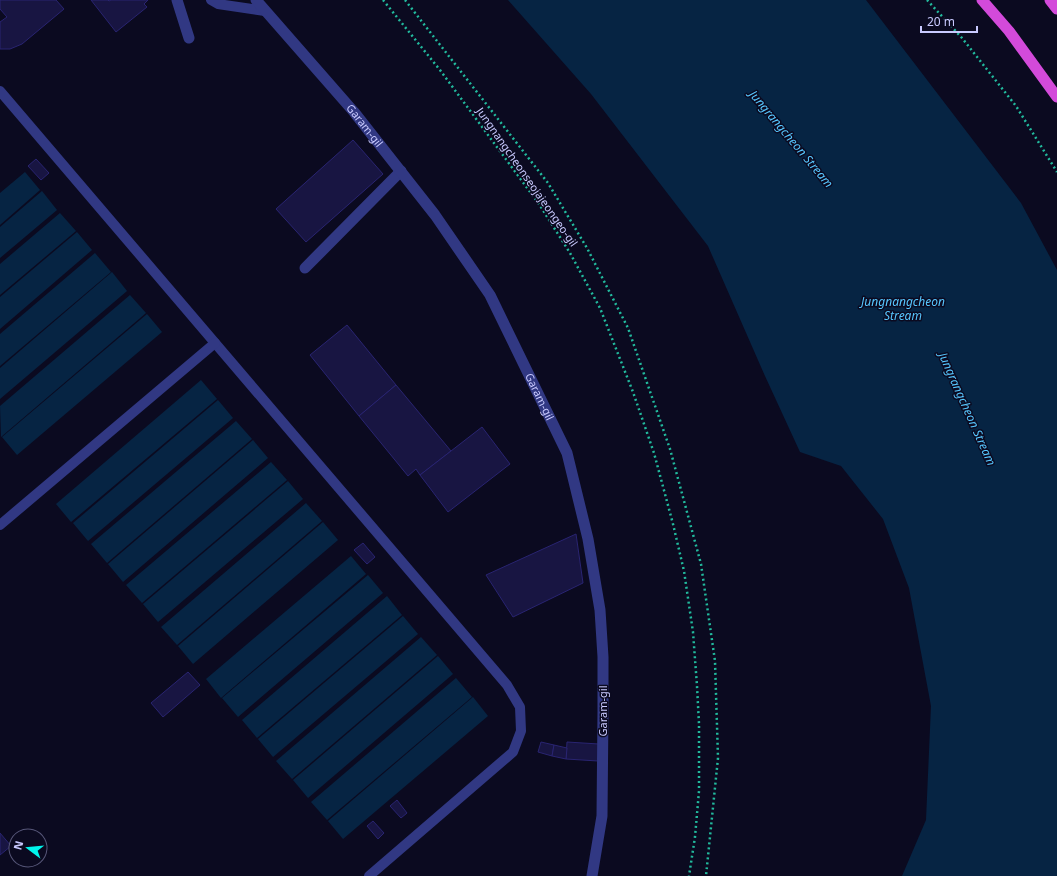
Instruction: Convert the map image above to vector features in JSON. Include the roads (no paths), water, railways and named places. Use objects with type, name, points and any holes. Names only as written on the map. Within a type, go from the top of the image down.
[{"type":"highway","points":[[982,0],[1009,31],[1057,97]]},
{"type":"highway","points":[[1050,0],[1057,9]]},
{"type":"street","points":[[177,0],[189,38]]},
{"type":"street","name":"Garam-gil","points":[[256,0],[354,112],[401,171],[435,215],[490,295],[567,454],[588,539],[600,610],[603,657],[602,816],[592,876]]},
{"type":"street","points":[[305,268],[401,171]]},
{"type":"lane","points":[[211,0],[218,4],[265,11]]},
{"type":"lane","points":[[0,91],[507,685],[520,707],[521,731],[513,752],[369,876]]},
{"type":"lane","points":[[0,525],[215,343]]},
{"type":"water","name":"Jungnangcheon Stream","points":[[508,0],[866,0],[1021,203],[1057,270],[1057,876],[902,876],[926,820],[931,706],[909,588],[883,519],[841,466],[800,452],[708,246],[591,94]]},
{"type":"water","points":[[25,172],[40,190],[0,225],[0,193]]},
{"type":"water","points":[[42,191],[57,210],[0,258],[0,227]]},
{"type":"water","points":[[60,213],[76,231],[0,295],[0,264]]},
{"type":"water","points":[[77,232],[92,250],[0,329],[0,297]]},
{"type":"water","points":[[95,253],[111,272],[0,366],[0,334]]},
{"type":"water","points":[[112,272],[127,291],[0,399],[0,368]]},
{"type":"water","points":[[130,295],[146,313],[1,437],[0,406]]},
{"type":"water","points":[[147,314],[162,332],[17,455],[2,437]]},
{"type":"water","points":[[201,380],[217,399],[71,522],[56,504]]},
{"type":"water","points":[[218,400],[233,418],[88,541],[73,523]]},
{"type":"water","points":[[236,421],[252,439],[107,563],[91,544]]},
{"type":"water","points":[[253,440],[268,458],[123,582],[108,564]]},
{"type":"water","points":[[271,462],[287,480],[142,603],[126,585]]},
{"type":"water","points":[[288,481],[303,499],[158,622],[143,604]]},
{"type":"water","points":[[306,503],[322,521],[177,645],[161,627]]},
{"type":"water","points":[[323,522],[338,540],[193,664],[178,646]]},
{"type":"water","points":[[351,556],[366,574],[221,698],[206,679]]},
{"type":"water","points":[[368,575],[383,593],[238,717],[222,698]]},
{"type":"water","points":[[387,596],[402,615],[257,738],[242,720]]},
{"type":"water","points":[[403,616],[418,634],[273,757],[258,739]]},
{"type":"water","points":[[421,637],[437,655],[292,779],[276,761]]},
{"type":"water","points":[[438,656],[453,674],[308,798],[293,780]]},
{"type":"water","points":[[456,678],[472,697],[327,820],[311,802]]},
{"type":"water","points":[[473,697],[488,716],[343,839],[328,821]]},
{"type":"water label","name":"Jungrangcheon Stream","points":[[791,139]]},
{"type":"water label","name":"Jungrangcheon Stream","points":[[967,409]]}]
